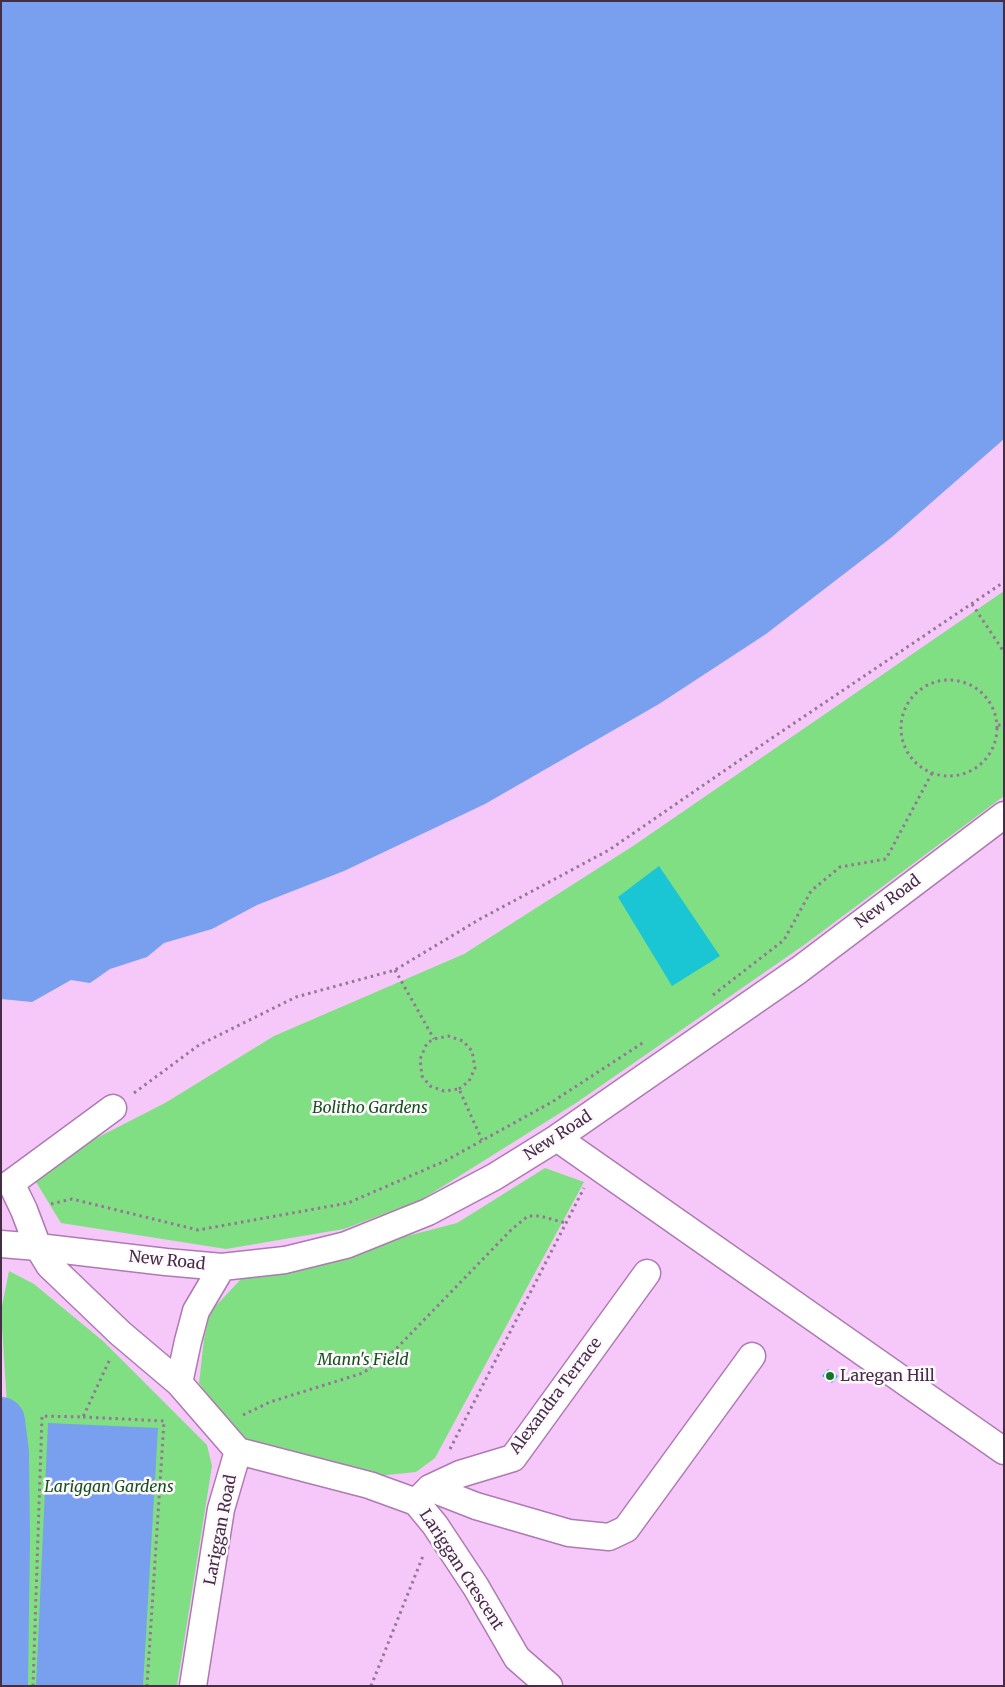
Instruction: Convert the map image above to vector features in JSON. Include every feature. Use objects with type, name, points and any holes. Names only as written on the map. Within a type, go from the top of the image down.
[{"type":"street","name":"New Road","points":[[1,1244],[222,1267],[285,1260],[346,1245],[428,1212],[494,1178],[557,1138],[799,970],[1004,814]]},
{"type":"street","name":"Lariggan Road","points":[[114,1108],[11,1183],[38,1247],[48,1264],[120,1333],[179,1383],[238,1451],[221,1509],[193,1686]]},
{"type":"street","points":[[557,1138],[1004,1451]]},
{"type":"street","points":[[179,1383],[196,1311],[222,1267]]},
{"type":"street","name":"Alexandra Terrace","points":[[423,1495],[460,1474],[513,1458],[647,1274]]},
{"type":"street","points":[[423,1495],[476,1506],[569,1533],[609,1537],[626,1529],[752,1356]]},
{"type":"street","name":"Lariggan Crescent","points":[[238,1451],[368,1484],[423,1495],[435,1525],[476,1587],[517,1658],[549,1686]]},
{"type":"path","points":[[114,1108],[199,1046],[296,997],[395,970],[480,919],[609,850],[1004,582]]},
{"type":"path","points":[[972,604],[1004,652]]},
{"type":"path","points":[[942,679],[959,680],[974,686],[986,696],[995,710],[998,725],[997,741],[989,756],[978,767],[964,775],[948,777],[932,773],[918,765],[908,753],[902,738],[901,722],[905,707],[914,694],[927,684],[942,679]]},
{"type":"path","points":[[998,725],[1004,725]]},
{"type":"path","points":[[708,998],[784,940],[811,891],[840,868],[886,859],[932,773]]},
{"type":"path","points":[[395,970],[434,1039]]},
{"type":"path","points":[[448,1036],[463,1041],[472,1051],[475,1068],[469,1081],[459,1089],[444,1091],[430,1086],[422,1076],[420,1059],[427,1044],[434,1039],[448,1036]]},
{"type":"path","points":[[24,1210],[72,1199],[198,1230],[348,1203],[445,1161],[552,1102],[652,1037]]},
{"type":"path","points":[[459,1089],[482,1140]]},
{"type":"path","points":[[448,1453],[596,1165]]},
{"type":"path","points":[[218,1428],[270,1402],[363,1373],[394,1350],[512,1229],[528,1216],[540,1216],[566,1223]]},
{"type":"path","points":[[83,1417],[120,1333]]},
{"type":"path","points":[[33,1686],[42,1416],[164,1421],[147,1686]]},
{"type":"path","points":[[371,1686],[435,1525]]},
{"type":"green space","name":"Bolitho Gardens","points":[[1004,591],[1004,796],[804,945],[576,1103],[421,1200],[344,1229],[226,1249],[61,1223],[36,1182],[81,1146],[165,1103],[274,1036],[464,954],[633,846]]},
{"type":"green space","name":"Mann's Field","points":[[545,1168],[584,1182],[435,1458],[416,1472],[377,1476],[239,1442],[199,1383],[204,1339],[210,1312],[241,1279],[457,1223]]},
{"type":"green space","name":"Lariggan Gardens","points":[[9,1271],[34,1284],[103,1341],[207,1445],[212,1466],[177,1686],[8,1686],[10,1452],[1,1311]]},
{"type":"water","points":[[1,1],[1004,1],[1004,439],[892,537],[766,634],[659,704],[485,804],[344,871],[257,905],[212,929],[164,943],[147,957],[110,969],[90,983],[71,980],[32,1002],[1,999]]},
{"type":"water","points":[[48,1423],[158,1428],[143,1686],[36,1686]]},
{"type":"building","points":[[659,866],[720,956],[672,986],[618,897]]},
{"type":"building","name":"Laregan Hill","points":[[828,1369],[838,1376],[832,1383],[822,1376]]},
{"type":"waterway","points":[[1,1421],[5,1452],[6,1539],[4,1686]]},
{"type":"place","name":"Laregan Hill","points":[[830,1376]]}]
